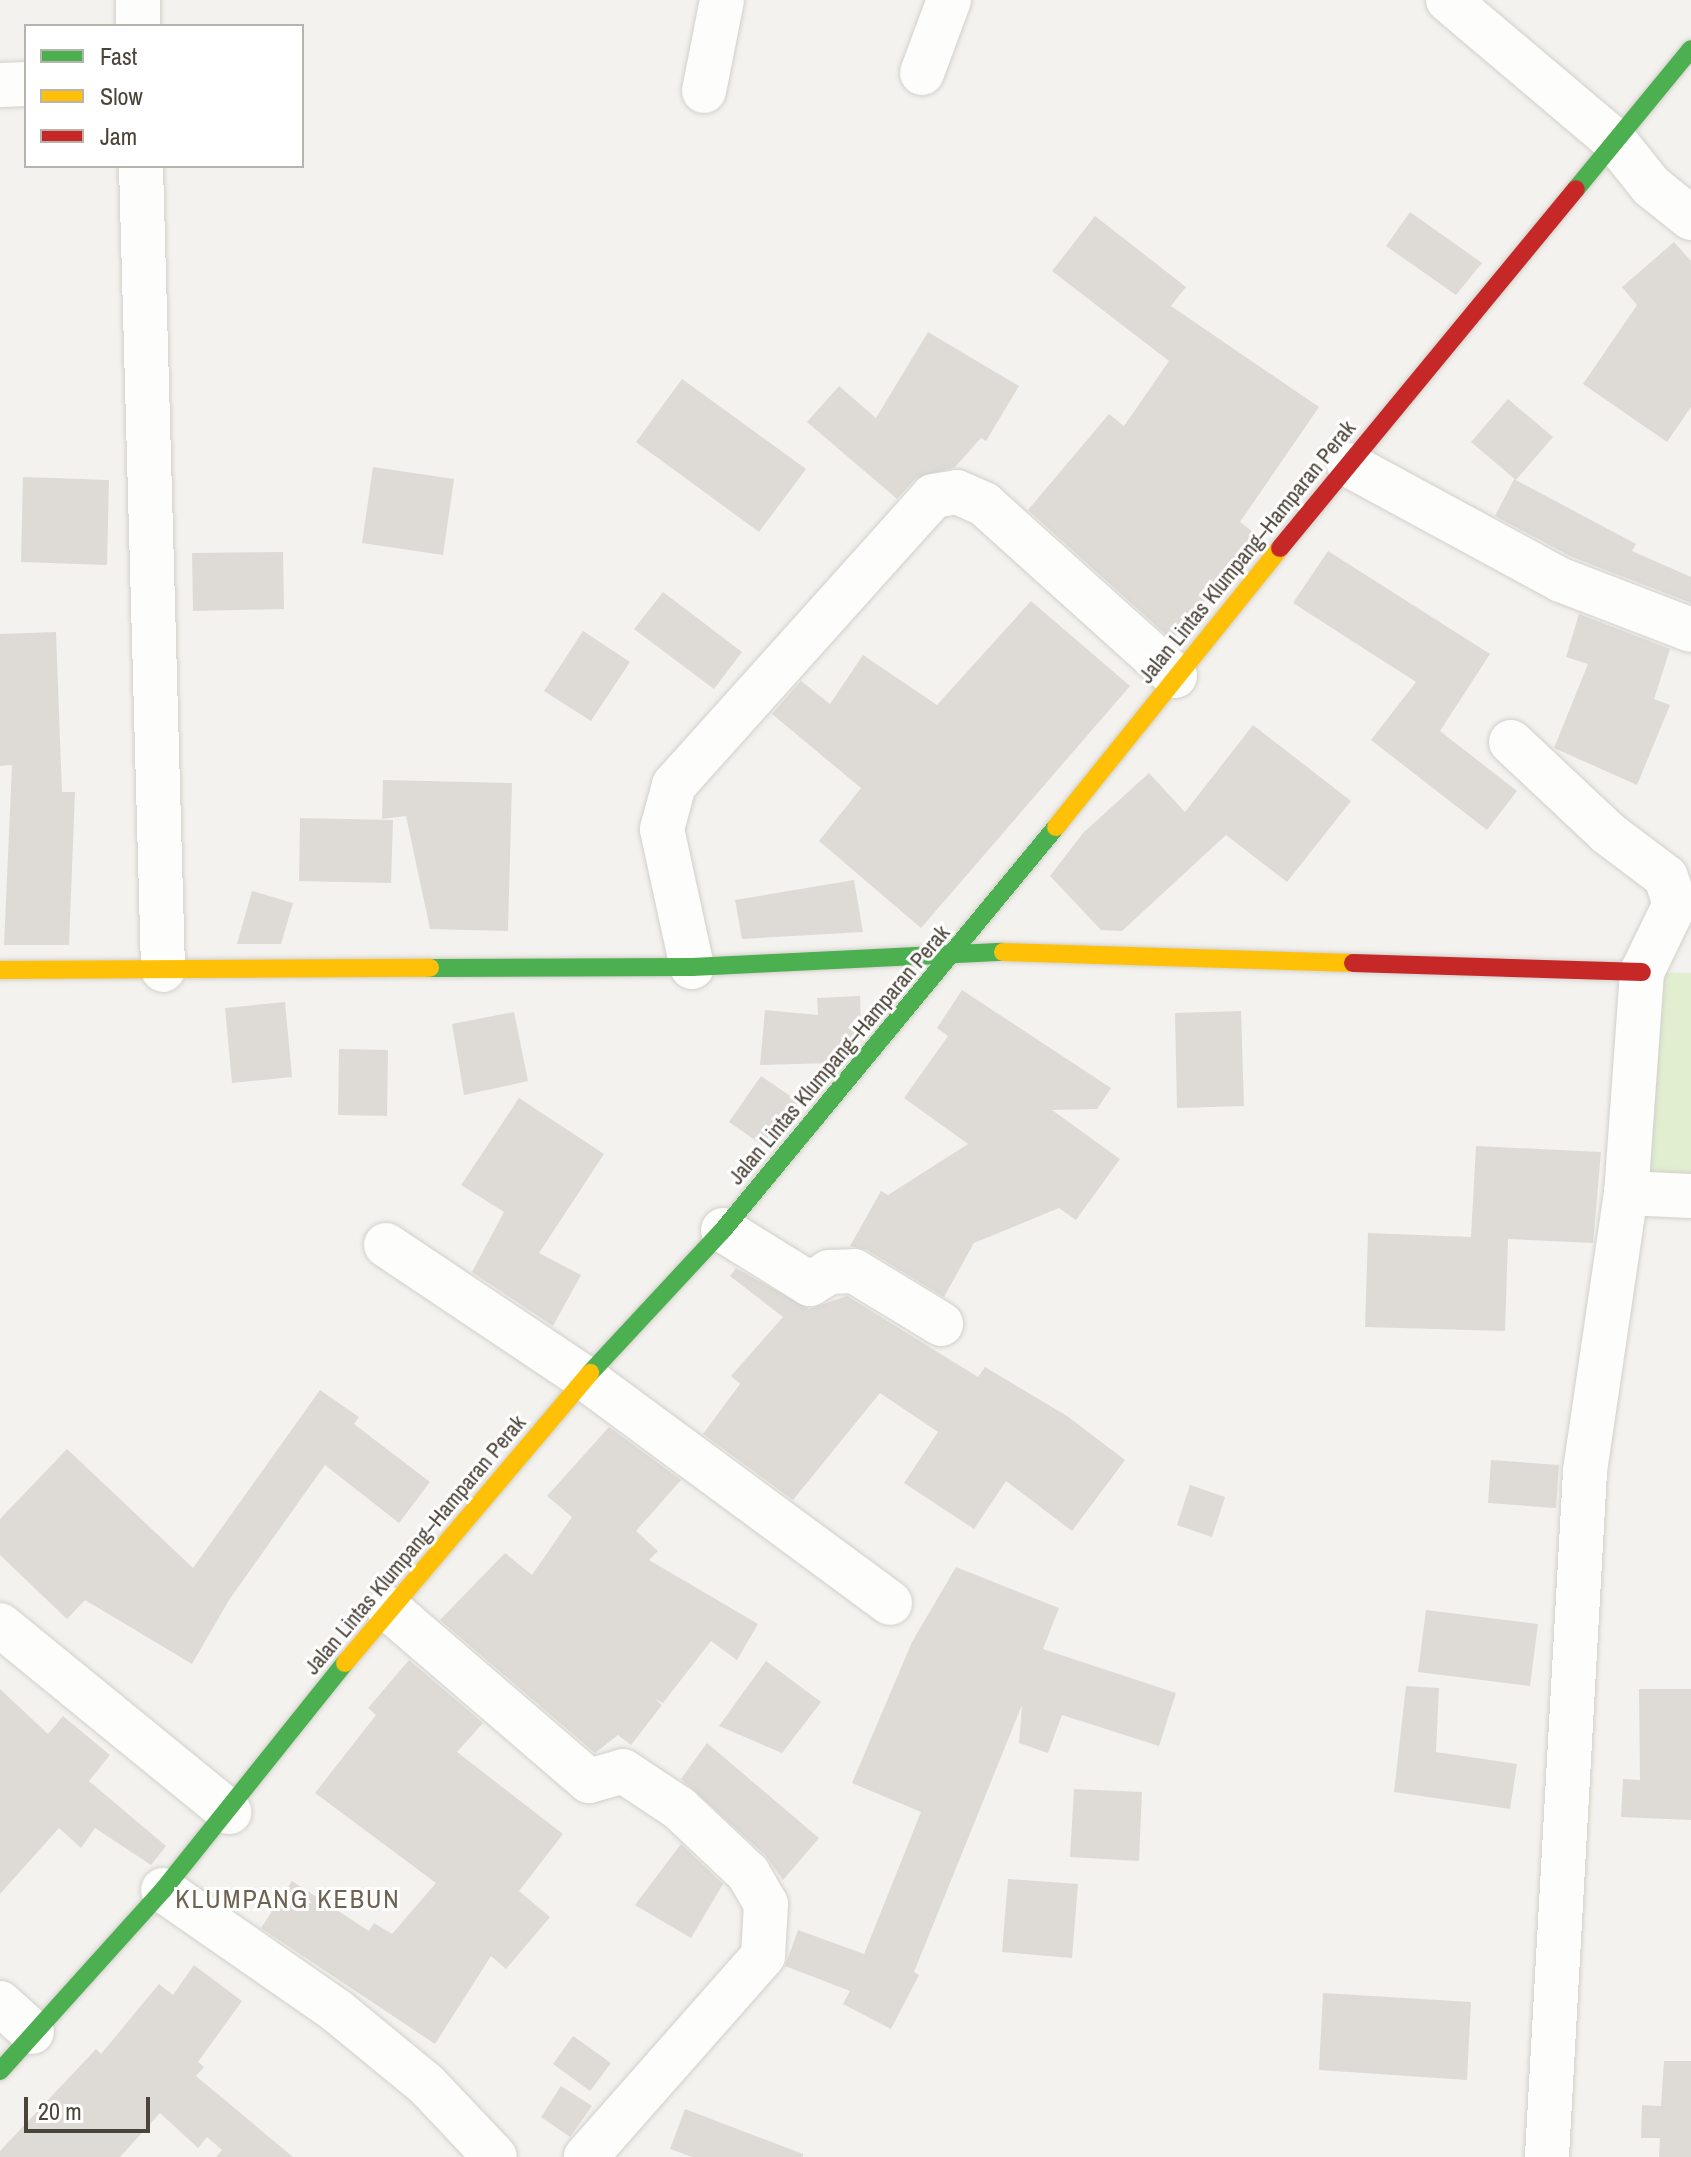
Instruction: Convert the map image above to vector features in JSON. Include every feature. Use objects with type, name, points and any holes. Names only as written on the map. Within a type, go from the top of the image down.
[{"type":"main road","name":"Jalan Lintas Klumpang–Hamparan Perak","points":[[0,2071],[229,1812],[389,1609],[585,1378],[723,1230],[959,951],[1175,676],[1691,49]]},
{"type":"main road","points":[[0,970],[692,967],[959,951],[1642,972]]},
{"type":"street","points":[[138,0],[138,24]]},
{"type":"street","points":[[704,91],[722,0]]},
{"type":"street","points":[[922,73],[949,0]]},
{"type":"street","points":[[1448,0],[1615,141],[1651,186],[1691,218]]},
{"type":"street","points":[[0,85],[24,84]]},
{"type":"street","points":[[141,168],[163,970]]},
{"type":"street","points":[[1349,465],[1561,580],[1691,630]]},
{"type":"street","points":[[692,967],[662,829],[674,785],[933,496],[957,492],[984,504],[1175,676]]},
{"type":"street","points":[[1511,742],[1609,834],[1666,877],[1673,916],[1642,972],[1626,1193],[1585,1472],[1547,2157]]},
{"type":"street","points":[[1626,1193],[1691,1196]]},
{"type":"street","points":[[723,1230],[810,1284],[829,1272],[854,1271],[941,1324]]},
{"type":"street","points":[[386,1245],[585,1378],[890,1603]]},
{"type":"street","points":[[389,1609],[589,1781],[623,1771],[679,1808],[748,1873],[766,1904],[763,1956],[586,2157]]},
{"type":"street","points":[[0,1625],[229,1812]]},
{"type":"street","points":[[163,1890],[337,2011],[426,2084],[495,2157]]},
{"type":"street","points":[[0,2003],[32,2032]]},
{"type":"green space","points":[[1642,972],[1691,973],[1691,1196],[1626,1193]]},
{"type":"building","points":[[1410,212],[1482,263],[1456,295],[1386,246]]},
{"type":"building","points":[[1095,216],[1186,287],[1171,306],[1319,407],[1240,522],[1258,536],[1172,640],[1028,510],[1109,414],[1124,426],[1169,361],[1052,271]]},
{"type":"building","points":[[1674,242],[1691,261],[1691,407],[1667,442],[1583,384],[1637,305],[1622,287]]},
{"type":"building","points":[[928,332],[1019,386],[986,441],[981,438],[955,467],[915,479],[897,499],[807,422],[839,386],[876,418]]},
{"type":"building","points":[[682,379],[806,469],[759,532],[636,442]]},
{"type":"building","points":[[1508,399],[1553,437],[1516,480],[1471,442]]},
{"type":"building","points":[[373,467],[454,479],[443,555],[362,543]]},
{"type":"building","points":[[23,477],[109,480],[107,565],[21,562]]},
{"type":"building","points":[[1514,479],[1636,544],[1632,551],[1691,577],[1691,603],[1572,557],[1495,516]]},
{"type":"building","points":[[1328,551],[1490,654],[1440,731],[1517,791],[1487,830],[1371,740],[1416,682],[1293,603]]},
{"type":"building","points":[[283,552],[284,609],[193,611],[192,553]]},
{"type":"building","points":[[663,592],[742,652],[714,689],[634,629]]},
{"type":"building","points":[[1031,601],[1130,686],[921,928],[819,841],[861,788],[772,714],[801,681],[830,704],[863,655],[937,705]]},
{"type":"building","points":[[1579,614],[1670,649],[1654,699],[1670,705],[1637,785],[1554,748],[1588,664],[1566,657]]},
{"type":"building","points":[[583,631],[630,662],[591,721],[544,691]]},
{"type":"building","points":[[56,632],[62,792],[75,792],[69,945],[4,945],[12,765],[0,766],[0,634]]},
{"type":"building","points":[[1253,725],[1351,801],[1287,882],[1226,835],[1122,931],[1101,930],[1050,876],[1083,833],[1149,773],[1185,812]]},
{"type":"building","points":[[383,780],[512,783],[508,931],[430,929],[406,816],[382,819]]},
{"type":"building","points":[[300,818],[393,820],[391,883],[299,881]]},
{"type":"building","points":[[854,880],[863,932],[742,939],[735,900]]},
{"type":"building","points":[[252,891],[293,903],[281,944],[237,944]]},
{"type":"building","points":[[962,990],[1111,1088],[1097,1109],[1052,1110],[1120,1159],[1076,1220],[1059,1208],[974,1243],[944,1297],[867,1250],[850,1246],[881,1191],[888,1195],[968,1144],[904,1098],[948,1036],[937,1028]]},
{"type":"building","points":[[860,996],[861,1028],[832,1063],[760,1065],[765,1010],[818,1015],[817,998]]},
{"type":"building","points":[[285,1002],[292,1077],[232,1083],[225,1008]]},
{"type":"building","points":[[1241,1011],[1244,1106],[1177,1108],[1175,1013]]},
{"type":"building","points":[[514,1012],[528,1081],[464,1095],[452,1024]]},
{"type":"building","points":[[339,1049],[388,1050],[387,1116],[338,1115]]},
{"type":"building","points":[[761,1076],[799,1102],[762,1145],[729,1122]]},
{"type":"building","points":[[519,1098],[604,1154],[539,1253],[581,1275],[553,1326],[472,1272],[504,1212],[461,1185]]},
{"type":"building","points":[[1476,1146],[1601,1152],[1593,1243],[1508,1239],[1505,1331],[1365,1327],[1368,1233],[1471,1237]]},
{"type":"building","points":[[736,1268],[809,1309],[847,1296],[978,1377],[985,1367],[1067,1416],[1125,1460],[1072,1531],[1006,1481],[974,1529],[904,1483],[938,1432],[880,1393],[793,1500],[703,1434],[740,1384],[731,1376],[783,1317],[730,1276]]},
{"type":"building","points":[[320,1390],[359,1417],[354,1424],[430,1482],[399,1523],[325,1465],[229,1600],[192,1664],[85,1600],[67,1619],[0,1555],[0,1519],[67,1449],[193,1568]]},
{"type":"building","points":[[609,1427],[681,1480],[636,1531],[658,1551],[649,1560],[758,1624],[737,1660],[711,1641],[663,1703],[655,1699],[662,1705],[631,1745],[618,1735],[595,1753],[440,1620],[505,1553],[532,1575],[572,1517],[547,1496]]},
{"type":"building","points":[[1491,1460],[1559,1465],[1556,1508],[1488,1503]]},
{"type":"building","points":[[1190,1485],[1225,1497],[1212,1537],[1177,1525]]},
{"type":"building","points":[[956,1567],[1059,1608],[1043,1649],[1176,1693],[1159,1746],[1062,1715],[1048,1753],[1019,1743],[1022,1705],[914,1972],[919,1975],[891,2029],[843,2004],[850,1991],[785,1966],[798,1930],[864,1954],[921,1812],[852,1783],[912,1642]]},
{"type":"building","points":[[1426,1610],[1538,1624],[1530,1686],[1418,1672]]},
{"type":"building","points":[[409,1660],[483,1723],[457,1752],[563,1834],[519,1891],[550,1917],[506,1969],[491,1956],[435,2044],[261,1928],[292,1881],[369,1931],[374,1923],[392,1934],[436,1883],[315,1793],[376,1715],[368,1708]]},
{"type":"building","points":[[766,1661],[821,1702],[782,1753],[719,1726]]},
{"type":"building","points":[[1406,1686],[1439,1688],[1436,1752],[1517,1764],[1510,1809],[1394,1792]]},
{"type":"building","points":[[0,1689],[48,1734],[63,1716],[110,1755],[89,1781],[166,1846],[151,1865],[95,1828],[81,1848],[59,1828],[0,1894]]},
{"type":"building","points":[[1639,1689],[1691,1689],[1691,1820],[1621,1817],[1623,1779],[1640,1780]]},
{"type":"building","points":[[707,1743],[819,1838],[783,1880],[765,1855],[681,1779]]},
{"type":"building","points":[[1074,1789],[1142,1792],[1139,1861],[1070,1857]]},
{"type":"building","points":[[681,1844],[723,1884],[691,1938],[635,1905]]},
{"type":"building","points":[[1008,1879],[1078,1884],[1072,1958],[1002,1952]]},
{"type":"building","points":[[194,1965],[242,2001],[198,2062],[204,2067],[196,2076],[293,2157],[216,2157],[222,2150],[207,2137],[198,2148],[160,2113],[120,2157],[0,2157],[0,2151],[96,2049],[101,2054],[159,1984],[173,1995]]},
{"type":"building","points":[[1323,1993],[1471,2002],[1467,2080],[1319,2070]]},
{"type":"building","points":[[573,2036],[611,2063],[590,2091],[553,2064]]},
{"type":"building","points":[[1664,2061],[1691,2061],[1691,2157],[1659,2157],[1660,2138],[1641,2138],[1642,2105],[1661,2106]]},
{"type":"building","points":[[561,2086],[592,2106],[570,2137],[541,2117]]},
{"type":"building","points":[[685,2109],[803,2154],[803,2157],[692,2157],[670,2149]]},
{"type":"traffic: fast","points":[[1576,189],[1691,49]]},
{"type":"traffic: fast","points":[[590,1373],[723,1230],[1056,827]]},
{"type":"traffic: fast","points":[[430,968],[692,967],[1003,952]]},
{"type":"traffic: fast","points":[[0,2071],[163,1890],[345,1663]]},
{"type":"traffic: slow","points":[[1056,827],[1280,548]]},
{"type":"traffic: slow","points":[[1003,952],[1353,963]]},
{"type":"traffic: slow","points":[[0,970],[430,968]]},
{"type":"traffic: slow","points":[[345,1663],[590,1373]]},
{"type":"traffic: jam","points":[[1280,548],[1576,189]]},
{"type":"traffic: jam","points":[[1353,963],[1642,972]]},
{"type":"district","name":"KLUMPANG KEBUN","points":[[288,1899]]}]
